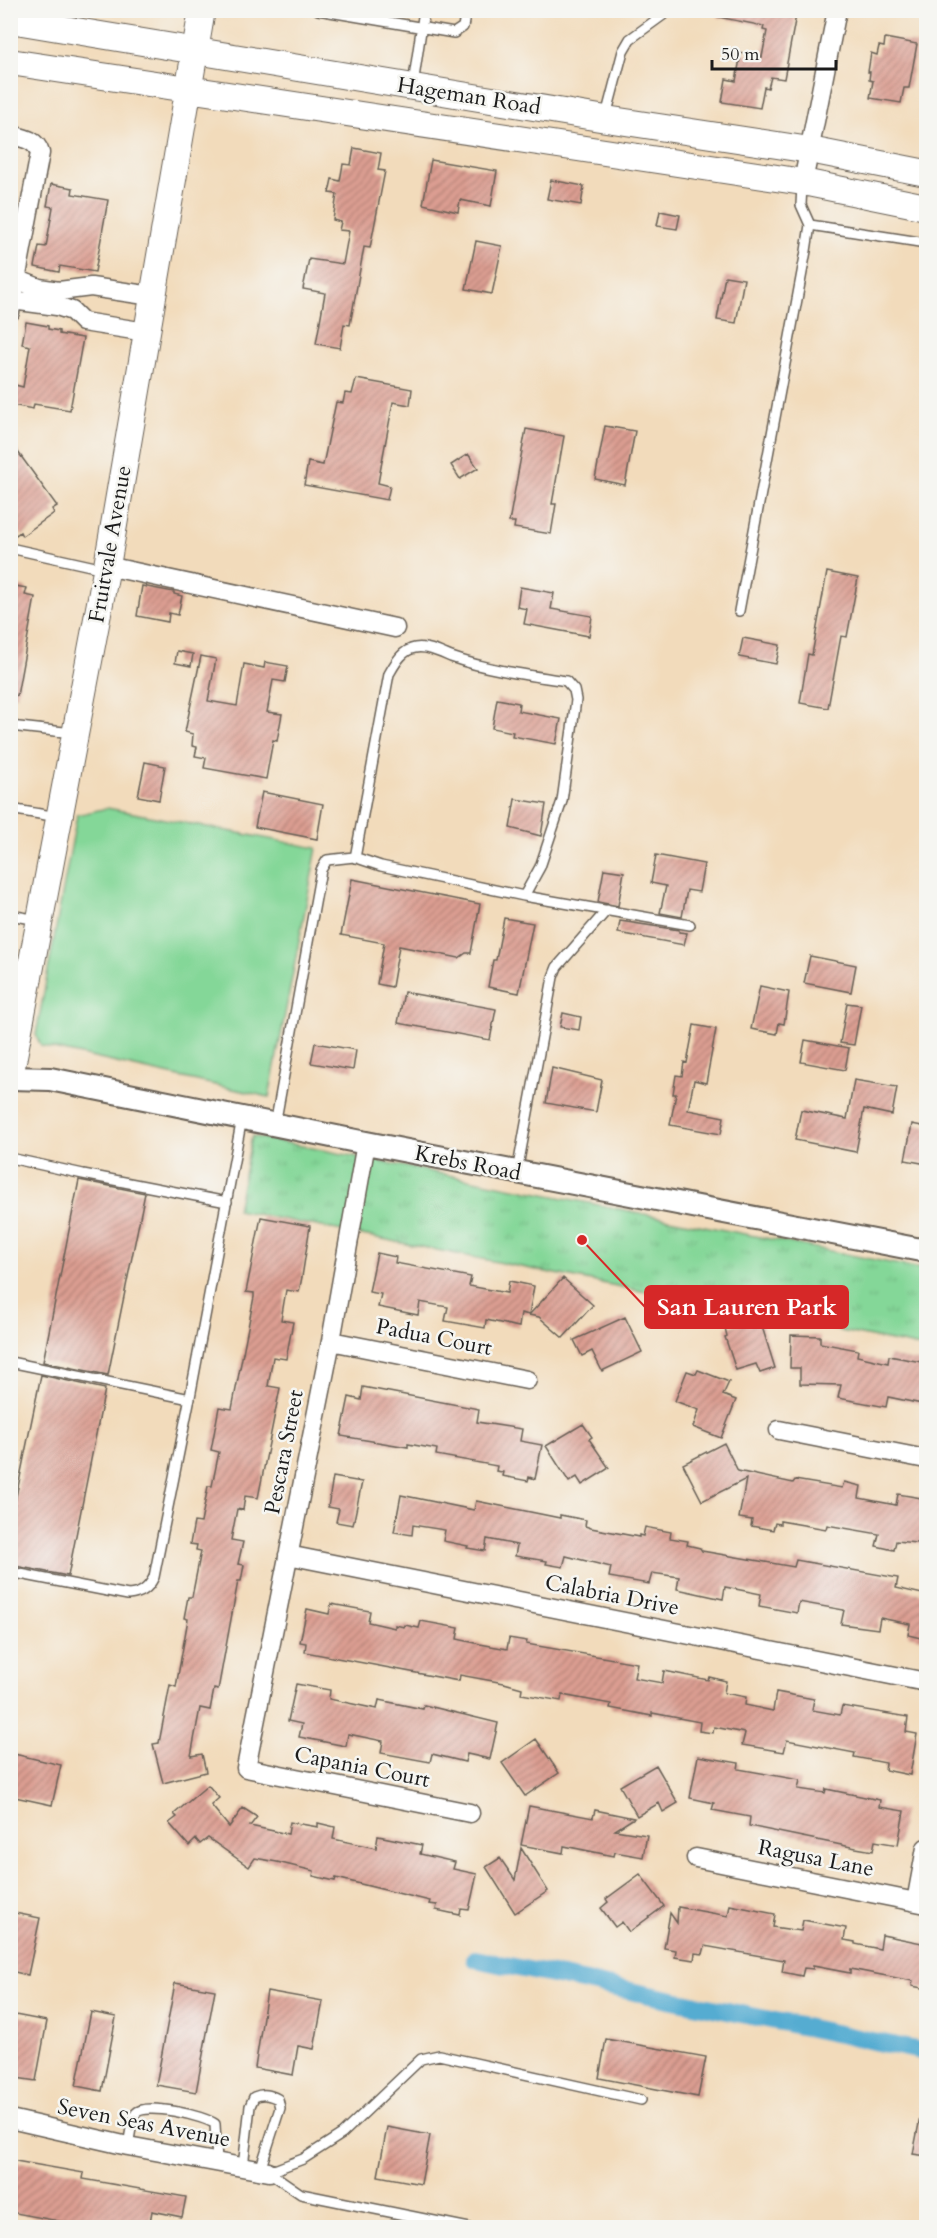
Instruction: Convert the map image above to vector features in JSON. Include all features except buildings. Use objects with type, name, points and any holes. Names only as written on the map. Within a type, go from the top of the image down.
[{"type":"main road","name":"Fruitvale Avenue","points":[[10,1078],[107,568],[202,10]]},
{"type":"main road","name":"Hageman Road","points":[[10,21],[606,119],[810,150],[927,173]]},
{"type":"main road","name":"Hageman Road","points":[[10,62],[802,182],[927,207]]},
{"type":"main road","points":[[427,124],[464,113],[495,109],[585,125],[606,119]]},
{"type":"street","points":[[802,182],[837,10]]},
{"type":"street","points":[[10,135],[38,145],[40,153],[11,306],[38,303],[72,311],[83,322],[146,332]]},
{"type":"street","points":[[16,279],[39,288],[59,291],[91,287],[153,296]]},
{"type":"street","points":[[72,311],[76,290]]},
{"type":"street","points":[[107,568],[395,628]]},
{"type":"street","name":"Krebs Road","points":[[10,1078],[50,1079],[366,1143],[927,1251]]},
{"type":"street","name":"Pescara Street","points":[[246,1768],[331,1341],[366,1143]]},
{"type":"street","name":"Padua Court","points":[[331,1341],[527,1380]]},
{"type":"street","points":[[779,1430],[927,1460]]},
{"type":"street","name":"Calabria Drive","points":[[288,1555],[927,1682]]},
{"type":"street","name":"Capania Court","points":[[246,1768],[470,1813]]},
{"type":"street","points":[[921,1903],[927,1848]]},
{"type":"street","name":"Ragusa Lane","points":[[696,1858],[921,1903]]},
{"type":"street","name":"Seven Seas Avenue","points":[[10,2119],[128,2146],[257,2170]]},
{"type":"lane","points":[[318,10],[454,33],[463,27],[466,10]]},
{"type":"lane","points":[[383,22],[385,10]]},
{"type":"lane","points":[[412,87],[424,10]]},
{"type":"lane","points":[[606,119],[626,45],[630,39],[670,10]]},
{"type":"lane","points":[[740,611],[810,225],[801,205],[802,182]]},
{"type":"lane","points":[[810,225],[927,243]]},
{"type":"lane","points":[[10,548],[107,568]]},
{"type":"lane","points":[[355,858],[389,674],[406,651],[414,648],[429,648],[479,667],[566,681],[574,690],[576,700],[562,801],[540,867],[524,896]]},
{"type":"lane","points":[[10,726],[75,733]]},
{"type":"lane","points":[[10,809],[60,818]]},
{"type":"lane","points":[[275,1125],[321,870],[327,860],[355,858],[381,866],[524,896],[690,925]]},
{"type":"lane","points":[[517,1172],[552,977],[557,968],[608,910]]},
{"type":"lane","points":[[10,915],[40,920]]},
{"type":"lane","points":[[10,1572],[128,1594],[137,1594],[150,1585],[154,1577],[190,1399],[242,1118]]},
{"type":"lane","points":[[10,1158],[227,1202]]},
{"type":"lane","points":[[10,1362],[190,1399]]},
{"type":"lane","points":[[257,2170],[303,2159],[342,2134],[421,2059],[439,2055],[641,2100]]},
{"type":"lane","points":[[262,2094],[278,2099],[280,2108],[257,2170],[250,2106],[254,2097],[262,2094]]},
{"type":"lane","points":[[128,2146],[136,2113],[150,2107],[209,2119],[215,2124],[217,2162]]},
{"type":"lane","points":[[257,2170],[301,2194],[470,2228]]},
{"type":"green space","points":[[107,808],[317,848],[269,1097],[41,1046],[36,1035],[77,815]]},
{"type":"green space","points":[[252,1136],[926,1270],[926,1348],[237,1210]]},
{"type":"waterway","points":[[475,1959],[926,2052]]},
{"type":"place","name":"San Lauren Park","points":[[582,1240]]}]
